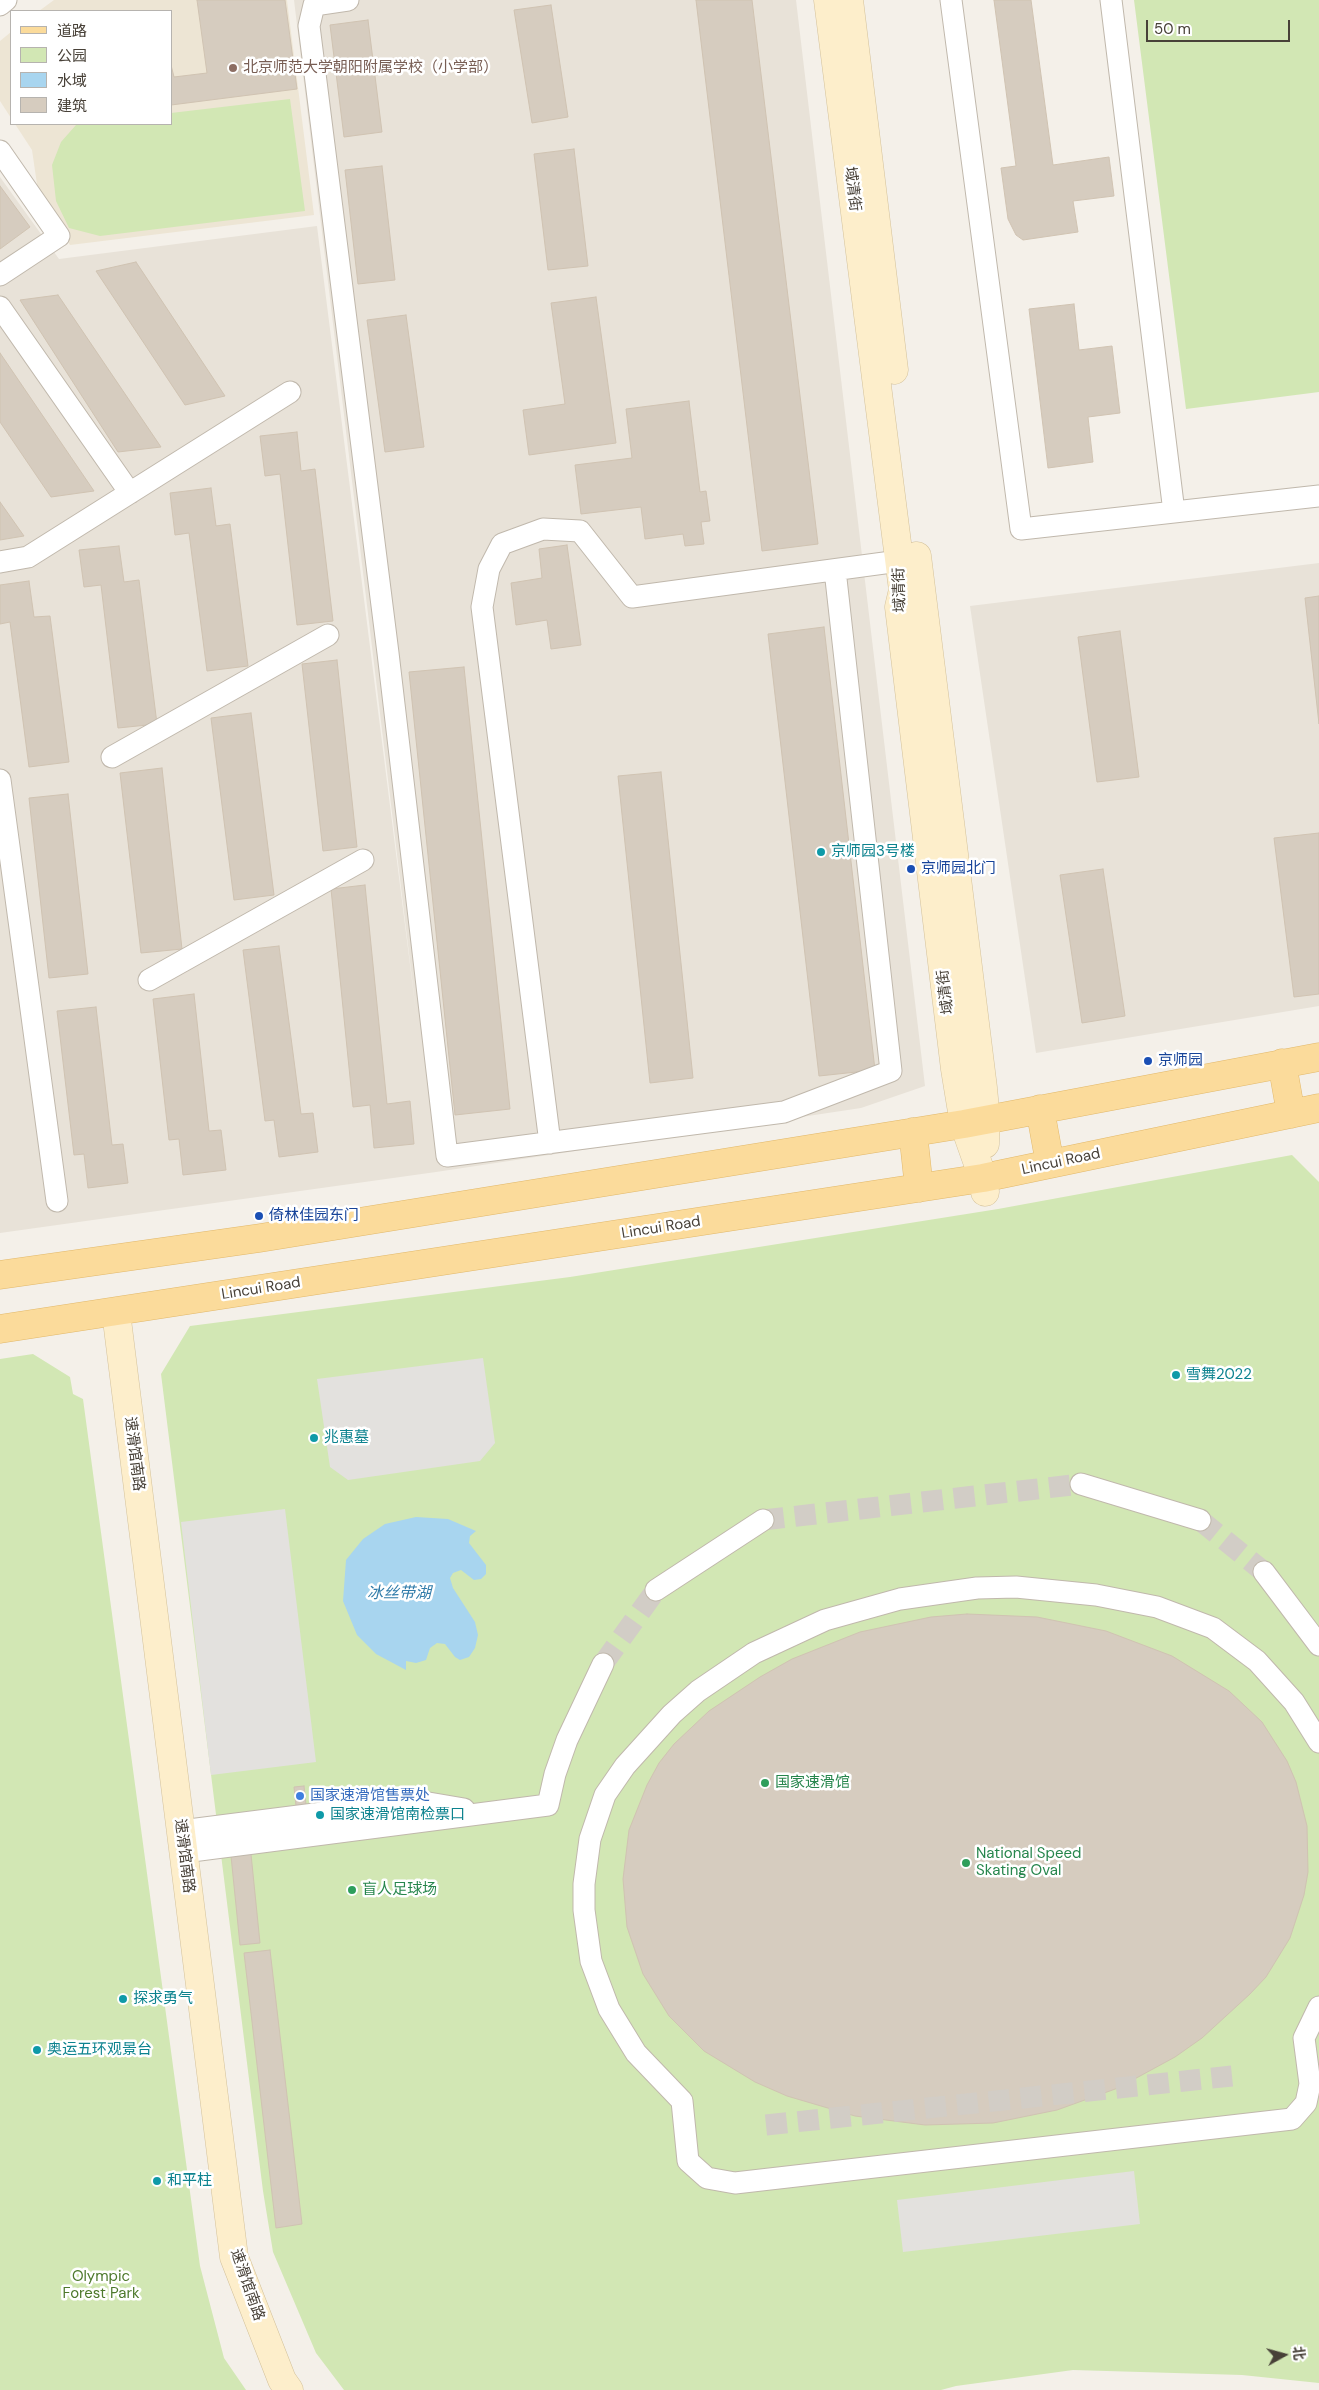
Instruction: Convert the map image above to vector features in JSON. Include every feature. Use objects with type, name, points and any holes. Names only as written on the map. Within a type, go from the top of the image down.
[{"type":"main road","points":[[0,1275],[260,1238],[975,1122],[1319,1057]]},
{"type":"main road","points":[[1282,1063],[1290,1114]]},
{"type":"main road","name":"Lincui Road","points":[[0,1329],[920,1188],[984,1185],[1050,1164],[1319,1108]]},
{"type":"main road","points":[[1040,1110],[1050,1164]]},
{"type":"main road","points":[[913,1132],[920,1188]]},
{"type":"street","points":[[0,5],[6,0]]},
{"type":"street","points":[[348,0],[314,5],[309,26],[389,662],[447,1156],[784,1112],[891,1072],[834,570]]},
{"type":"street","name":"域清街","points":[[828,0],[899,561],[902,590],[899,607],[954,1060],[975,1122]]},
{"type":"street","name":"域清街","points":[[848,0],[975,1122],[984,1185]]},
{"type":"street","points":[[951,0],[1021,529],[1319,496]]},
{"type":"street","points":[[1111,0],[1174,512]]},
{"type":"street","points":[[0,151],[59,236],[0,275]]},
{"type":"street","points":[[0,307],[130,493]]},
{"type":"street","points":[[0,562],[28,557],[290,392]]},
{"type":"street","points":[[550,1143],[482,607],[489,569],[502,544],[543,529],[580,531],[632,597],[899,561]]},
{"type":"street","points":[[112,757],[328,635]]},
{"type":"street","points":[[0,780],[57,1201]]},
{"type":"street","points":[[149,980],[363,860]]},
{"type":"street","name":"速滑馆南路","points":[[116,1312],[234,2257],[282,2380],[289,2390]]},
{"type":"street","points":[[1081,1484],[1200,1520]]},
{"type":"street","points":[[656,1590],[764,1520]]},
{"type":"street","points":[[1264,1572],[1319,1644]]},
{"type":"street","points":[[1319,1742],[1294,1702],[1257,1661],[1213,1628],[1157,1607],[1096,1594],[1016,1587],[977,1588],[900,1599],[825,1620],[754,1652],[698,1691],[672,1714],[625,1766],[605,1795],[590,1839],[584,1884],[585,1927],[591,1961],[609,2009],[636,2053],[682,2101],[688,2161],[707,2178],[735,2183],[1292,2119],[1306,2103],[1310,2084],[1304,2038],[1319,2007]]},
{"type":"street","points":[[182,1841],[416,1801],[489,1813],[548,1805],[555,1774],[567,1740],[603,1664]]},
{"type":"shaded area","name":"北京师范大学朝阳附属学校（小学部）","points":[[54,0],[287,0],[314,215],[70,245],[39,198],[32,150],[16,125],[172,125],[172,10],[40,10]]},
{"type":"shaded area","points":[[294,0],[796,0],[925,1086],[861,1108],[436,1172],[0,1233],[0,177],[59,259],[317,226],[417,1020]]},
{"type":"shaded area","points":[[10,33],[10,116],[0,101],[0,41]]},
{"type":"shaded area","points":[[1319,563],[1319,1006],[1036,1053],[970,606]]},
{"type":"shaded area","points":[[483,1358],[495,1443],[480,1461],[348,1480],[330,1467],[317,1379]]},
{"type":"shaded area","points":[[285,1509],[316,1762],[211,1775],[181,1522]]},
{"type":"shaded area","points":[[1134,2171],[1140,2224],[903,2252],[897,2200]]},
{"type":"green space","points":[[1134,0],[1319,0],[1319,392],[1186,409]]},
{"type":"green space","points":[[290,99],[305,211],[100,236],[69,228],[56,201],[52,165],[61,142],[76,125],[172,125],[172,113]]},
{"type":"green space","name":"国家速滑馆","points":[[1292,1155],[1319,1182],[1319,2383],[1242,2375],[1073,2370],[956,2386],[941,2390],[344,2390],[316,2353],[273,2252],[263,2191],[161,1374],[190,1326],[570,1277],[998,1209]]},
{"type":"green space","name":"Olympic Forest Park","points":[[33,1354],[70,1377],[73,1394],[83,1399],[200,2266],[224,2358],[246,2390],[0,2390],[0,1359]]},
{"type":"water","name":"冰丝带湖","points":[[416,1517],[448,1519],[476,1531],[470,1536],[469,1543],[486,1565],[486,1574],[481,1579],[474,1580],[461,1570],[453,1573],[450,1578],[453,1588],[475,1622],[478,1635],[475,1648],[469,1657],[460,1660],[455,1657],[445,1644],[437,1643],[430,1648],[426,1660],[416,1663],[406,1661],[406,1670],[376,1654],[357,1635],[343,1601],[346,1560],[363,1539],[385,1524]]},
{"type":"building","points":[[197,0],[285,0],[297,89],[172,105],[172,69],[174,77],[207,73]]},
{"type":"building","points":[[696,0],[752,0],[818,544],[762,551]]},
{"type":"building","points":[[994,0],[1031,0],[1053,165],[1109,157],[1114,196],[1073,201],[1078,232],[1023,240],[1016,235],[1008,219],[1001,168],[1016,166]]},
{"type":"building","points":[[551,5],[568,117],[532,123],[514,10]]},
{"type":"building","points":[[368,20],[382,132],[344,137],[330,25]]},
{"type":"building","points":[[574,149],[588,266],[548,270],[534,154]]},
{"type":"building","points":[[382,166],[395,280],[358,284],[345,170]]},
{"type":"building","points":[[0,186],[30,227],[0,249]]},
{"type":"building","points":[[136,262],[225,396],[185,405],[96,271]]},
{"type":"building","points":[[58,295],[161,447],[118,452],[20,300]]},
{"type":"building","points":[[596,297],[616,443],[529,455],[523,410],[565,404],[551,303]]},
{"type":"building","points":[[1074,304],[1079,350],[1112,346],[1120,413],[1088,417],[1093,462],[1048,468],[1029,309]]},
{"type":"building","points":[[406,315],[424,447],[385,452],[367,320]]},
{"type":"building","points":[[0,353],[94,491],[51,497],[0,422]]},
{"type":"building","points":[[689,401],[700,492],[706,491],[710,521],[701,522],[704,544],[685,546],[683,534],[645,539],[641,507],[581,514],[575,465],[632,458],[626,409]]},
{"type":"building","points":[[297,432],[301,471],[315,469],[333,621],[297,625],[280,474],[265,476],[260,436]]},
{"type":"building","points":[[211,488],[216,526],[230,524],[248,666],[207,671],[189,533],[175,535],[170,493]]},
{"type":"building","points":[[0,502],[24,536],[0,540]]},
{"type":"building","points":[[567,545],[581,645],[551,649],[547,620],[516,625],[511,583],[542,578],[539,549]]},
{"type":"building","points":[[119,546],[124,582],[139,580],[157,724],[118,728],[101,585],[84,587],[79,550]]},
{"type":"building","points":[[29,581],[34,617],[50,616],[69,762],[29,767],[10,622],[0,624],[0,585]]},
{"type":"building","points":[[1319,596],[1319,724],[1305,598]]},
{"type":"building","name":"京师园3号楼","points":[[824,627],[875,1070],[819,1076],[768,634]]},
{"type":"building","points":[[1120,631],[1139,777],[1097,782],[1078,637]]},
{"type":"building","points":[[337,660],[357,847],[323,851],[302,664]]},
{"type":"building","points":[[464,667],[510,1109],[455,1115],[409,672]]},
{"type":"building","points":[[251,713],[274,895],[234,900],[211,718]]},
{"type":"building","points":[[162,768],[182,949],[141,953],[120,773]]},
{"type":"building","points":[[661,772],[693,1078],[650,1083],[618,776]]},
{"type":"building","points":[[68,794],[88,974],[49,978],[29,798]]},
{"type":"building","points":[[1319,833],[1319,994],[1294,997],[1274,838]]},
{"type":"building","points":[[1103,869],[1125,1016],[1082,1023],[1060,875]]},
{"type":"building","points":[[365,885],[387,1104],[410,1101],[414,1144],[374,1148],[370,1105],[353,1107],[331,889]]},
{"type":"building","points":[[279,946],[301,1114],[313,1113],[318,1152],[279,1157],[274,1120],[265,1121],[243,950]]},
{"type":"building","points":[[194,994],[209,1131],[221,1130],[226,1170],[183,1175],[179,1139],[169,1140],[153,999]]},
{"type":"building","points":[[96,1007],[112,1145],[123,1144],[128,1183],[88,1188],[84,1154],[74,1155],[57,1011]]},
{"type":"building","name":"National Speed Skating Oval","points":[[967,1614],[1037,1617],[1106,1631],[1172,1656],[1229,1691],[1262,1722],[1287,1761],[1296,1782],[1307,1826],[1308,1872],[1304,1895],[1290,1938],[1266,1977],[1202,2038],[1175,2057],[1118,2088],[1057,2110],[993,2123],[925,2125],[855,2116],[787,2096],[755,2082],[704,2051],[669,2016],[643,1974],[627,1927],[623,1879],[629,1830],[647,1785],[659,1763],[674,1744],[709,1711],[760,1677],[792,1659],[860,1632],[931,1617]]},
{"type":"building","name":"国家速滑馆售票处","points":[[304,1786],[306,1805],[296,1806],[294,1787]]},
{"type":"building","points":[[251,1854],[260,1943],[240,1945],[231,1856]]},
{"type":"building","points":[[270,1950],[302,2224],[276,2228],[244,1953]]},
{"type":"tunnel","points":[[763,1520],[1081,1484]]},
{"type":"tunnel","points":[[1200,1520],[1264,1572]]},
{"type":"tunnel","points":[[603,1664],[656,1590]]},
{"type":"tunnel","points":[[766,2125],[1232,2076]]},
{"type":"place","name":"北京师范大学朝阳附属学校（小学部）","points":[[233,68]]},
{"type":"place","name":"京师园3号楼","points":[[821,852]]},
{"type":"place","name":"京师园北门","points":[[911,869]]},
{"type":"place","name":"京师园","points":[[1148,1061]]},
{"type":"place","name":"倚林佳园东门","points":[[259,1216]]},
{"type":"place","name":"雪舞2022","points":[[1176,1375]]},
{"type":"place","name":"兆惠墓","points":[[314,1438]]},
{"type":"place","name":"国家速滑馆","points":[[765,1783]]},
{"type":"place","name":"国家速滑馆售票处","points":[[300,1796]]},
{"type":"place","name":"国家速滑馆南检票口","points":[[320,1815]]},
{"type":"place","name":"National Speed Skating Oval","points":[[966,1863]]},
{"type":"place","name":"盲人足球场","points":[[352,1890]]},
{"type":"place","name":"探求勇气","points":[[123,1999]]},
{"type":"place","name":"奥运五环观景台","points":[[37,2050]]},
{"type":"place","name":"和平柱","points":[[157,2181]]}]
